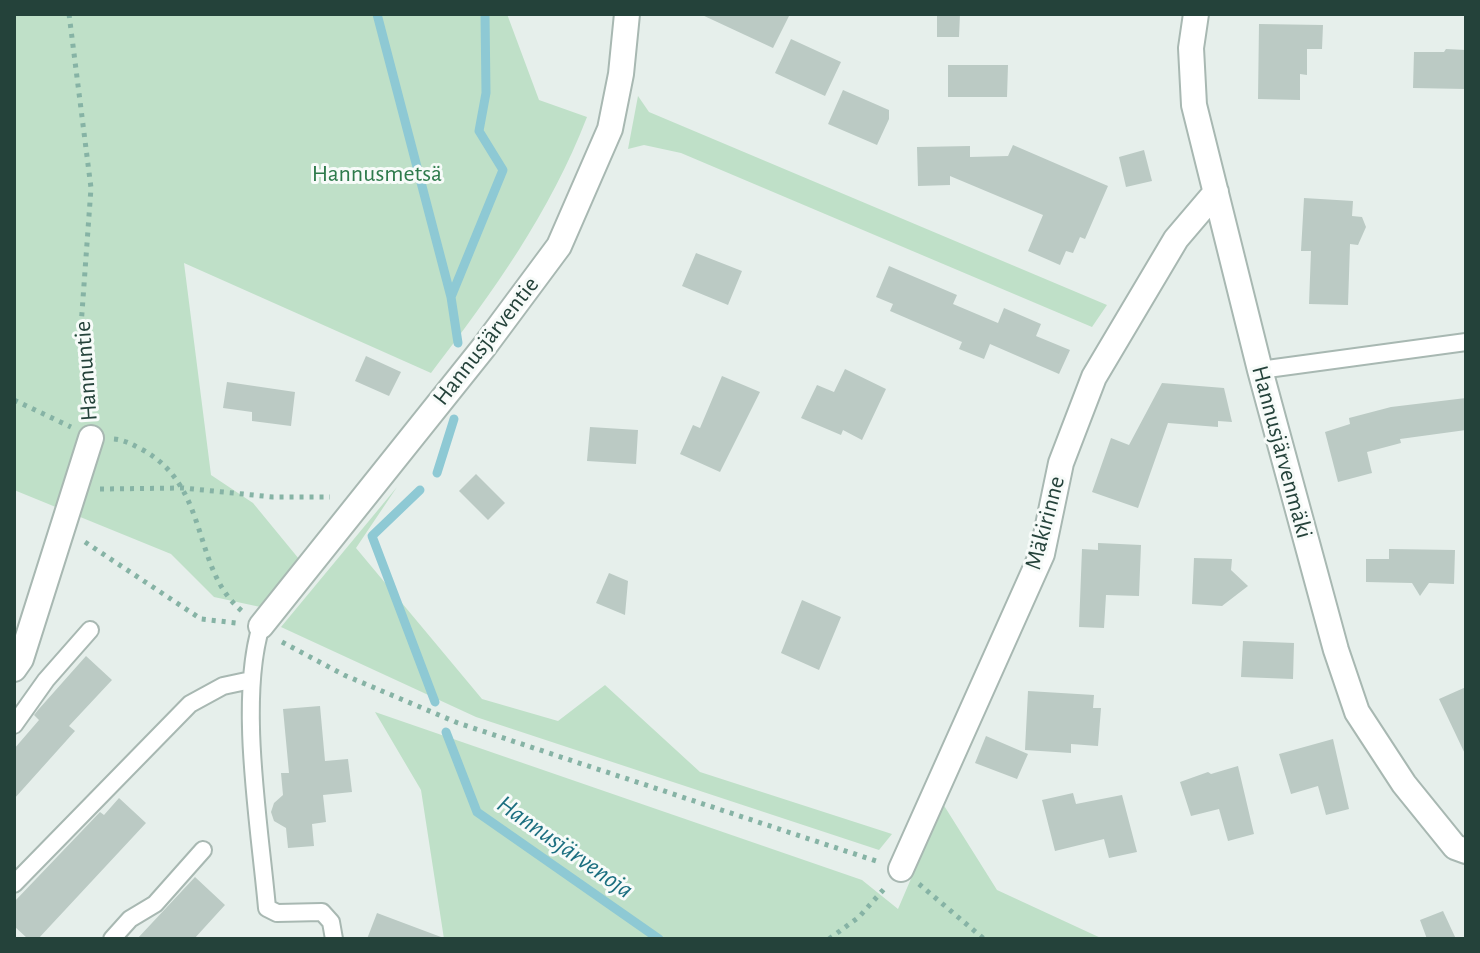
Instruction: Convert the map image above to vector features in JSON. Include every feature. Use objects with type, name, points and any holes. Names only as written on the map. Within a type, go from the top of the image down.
[{"type":"street","name":"Hannusjärventie","points":[[261,626],[484,347],[559,246],[610,129],[621,74],[627,14]]},
{"type":"street","name":"Hannusjärvenmäki","points":[[1196,14],[1191,48],[1194,105],[1260,370],[1336,650],[1357,712],[1404,784],[1455,847],[1466,851]]},
{"type":"street","name":"Mäkirinne","points":[[901,869],[1042,554],[1061,463],[1094,377],[1176,239],[1216,192]]},
{"type":"street","name":"Hannuntie","points":[[14,669],[21,659],[91,438]]},
{"type":"lane","points":[[1260,370],[1466,342]]},
{"type":"lane","points":[[261,626],[251,656],[251,680],[267,908],[277,913],[322,912],[331,922],[334,939]]},
{"type":"lane","points":[[14,725],[46,680],[90,630]]},
{"type":"lane","points":[[14,884],[190,704],[223,686],[251,680]]},
{"type":"lane","points":[[112,939],[130,919],[155,904],[203,850]]},
{"type":"path","name":"Hannuntie","points":[[69,14],[91,188],[80,340],[91,438]]},
{"type":"path","points":[[14,400],[91,438],[124,440],[154,457],[183,488],[204,536],[217,582],[232,603],[293,650],[458,723],[901,869],[984,939]]},
{"type":"path","points":[[75,490],[183,488],[273,497],[363,497]]},
{"type":"path","points":[[63,527],[201,619],[261,626]]},
{"type":"path","points":[[829,939],[859,917],[901,869]]},
{"type":"green space","name":"Hannusmetsä","points":[[14,14],[507,14],[539,100],[587,117],[538,219],[431,373],[184,263],[211,475],[253,503],[299,559],[265,608],[214,597],[171,554],[14,490]]},
{"type":"green space","points":[[638,96],[649,112],[1107,305],[1092,327],[681,153],[644,145],[628,149]]},
{"type":"green space","points":[[397,487],[356,548],[482,699],[558,721],[605,685],[700,772],[892,834],[879,850],[476,717],[281,627]]},
{"type":"green space","points":[[375,712],[862,880],[898,909],[943,804],[997,890],[1103,939],[444,939],[421,790]]},
{"type":"building","points":[[700,14],[790,14],[773,48]]},
{"type":"building","points":[[937,14],[960,14],[959,37],[937,37]]},
{"type":"building","points":[[1259,24],[1323,25],[1322,49],[1307,49],[1307,75],[1300,74],[1300,100],[1258,99]]},
{"type":"building","points":[[791,39],[841,62],[825,96],[775,73]]},
{"type":"building","points":[[1446,49],[1466,50],[1466,89],[1413,88],[1414,52],[1444,52]]},
{"type":"building","points":[[948,65],[1008,65],[1007,97],[948,97]]},
{"type":"building","points":[[843,90],[889,110],[889,119],[877,145],[828,124]]},
{"type":"building","points":[[1013,145],[1108,186],[1085,239],[1080,237],[1073,253],[1066,251],[1060,265],[1028,251],[1043,215],[950,176],[950,185],[918,186],[917,147],[970,146],[970,157],[1008,156]]},
{"type":"building","points":[[1144,150],[1152,181],[1126,187],[1119,157]]},
{"type":"building","points":[[1304,198],[1353,201],[1352,216],[1362,217],[1366,227],[1358,245],[1350,244],[1348,305],[1309,304],[1311,251],[1301,251]]},
{"type":"building","points":[[696,253],[742,271],[728,305],[682,286]]},
{"type":"building","points":[[889,266],[957,295],[953,304],[998,323],[1004,308],[1041,324],[1036,336],[1070,350],[1059,374],[990,344],[984,359],[959,349],[962,342],[890,311],[893,304],[876,297]]},
{"type":"building","points":[[366,356],[401,372],[389,396],[355,381]]},
{"type":"building","points":[[845,369],[886,389],[862,440],[843,430],[841,435],[801,418],[817,385],[834,392]]},
{"type":"building","points":[[722,376],[760,392],[720,472],[680,454],[693,425],[700,428]]},
{"type":"building","points":[[227,382],[295,392],[291,426],[252,421],[252,412],[223,408]]},
{"type":"building","points":[[1162,383],[1224,388],[1232,422],[1218,421],[1218,427],[1168,423],[1138,508],[1092,492],[1111,438],[1129,445]]},
{"type":"building","points":[[1466,398],[1466,430],[1400,439],[1401,443],[1367,452],[1372,473],[1338,482],[1325,432],[1350,424],[1349,418],[1391,407]]},
{"type":"building","points":[[590,427],[638,430],[636,464],[587,461]]},
{"type":"building","points":[[476,474],[505,503],[488,520],[459,491]]},
{"type":"building","points":[[1098,543],[1141,545],[1139,596],[1106,595],[1104,628],[1079,627],[1082,549],[1098,550]]},
{"type":"building","points":[[1389,549],[1455,550],[1454,584],[1429,583],[1420,596],[1412,583],[1366,582],[1366,559],[1389,559]]},
{"type":"building","points":[[1194,558],[1232,559],[1231,570],[1248,586],[1222,606],[1192,604]]},
{"type":"building","points":[[609,573],[628,581],[625,615],[596,603]]},
{"type":"building","points":[[802,600],[841,617],[819,670],[781,653]]},
{"type":"building","points":[[1243,641],[1294,643],[1293,679],[1241,677]]},
{"type":"building","points":[[86,656],[112,680],[69,726],[75,731],[14,799],[14,749],[39,720],[34,715]]},
{"type":"building","points":[[1466,687],[1466,756],[1439,699]]},
{"type":"building","points":[[1028,691],[1094,695],[1093,708],[1101,708],[1098,746],[1071,744],[1071,753],[1025,750]]},
{"type":"building","points":[[320,706],[325,761],[348,759],[352,792],[323,795],[326,822],[312,824],[314,846],[288,848],[286,828],[274,821],[271,812],[274,803],[283,795],[281,773],[289,773],[283,709]]},
{"type":"building","points":[[986,736],[1028,754],[1017,779],[975,763]]},
{"type":"building","points":[[1333,739],[1349,809],[1326,815],[1318,786],[1291,794],[1279,754]]},
{"type":"building","points":[[1238,766],[1254,834],[1228,841],[1219,809],[1191,816],[1180,782]]},
{"type":"building","points":[[1073,793],[1076,804],[1122,795],[1137,852],[1109,858],[1104,839],[1055,851],[1042,800]]},
{"type":"building","points":[[119,798],[146,823],[38,939],[28,939],[14,926],[14,902],[100,812],[104,815]]},
{"type":"building","points":[[195,877],[225,905],[194,939],[137,939]]},
{"type":"building","points":[[1443,911],[1456,939],[1427,939],[1420,920]]},
{"type":"building","points":[[377,913],[441,937],[367,939]]},
{"type":"waterway","points":[[377,14],[451,297]]},
{"type":"waterway","name":"Hannusjärvenoja","points":[[458,343],[451,297],[503,170],[479,131],[486,93],[485,14]]},
{"type":"waterway","name":"Hannusjärvenoja","points":[[437,473],[454,419]]},
{"type":"waterway","name":"Hannusjärvenoja","points":[[420,490],[372,536],[435,702]]},
{"type":"waterway","name":"Hannusjärvenoja","points":[[446,732],[477,812],[659,939]]}]
